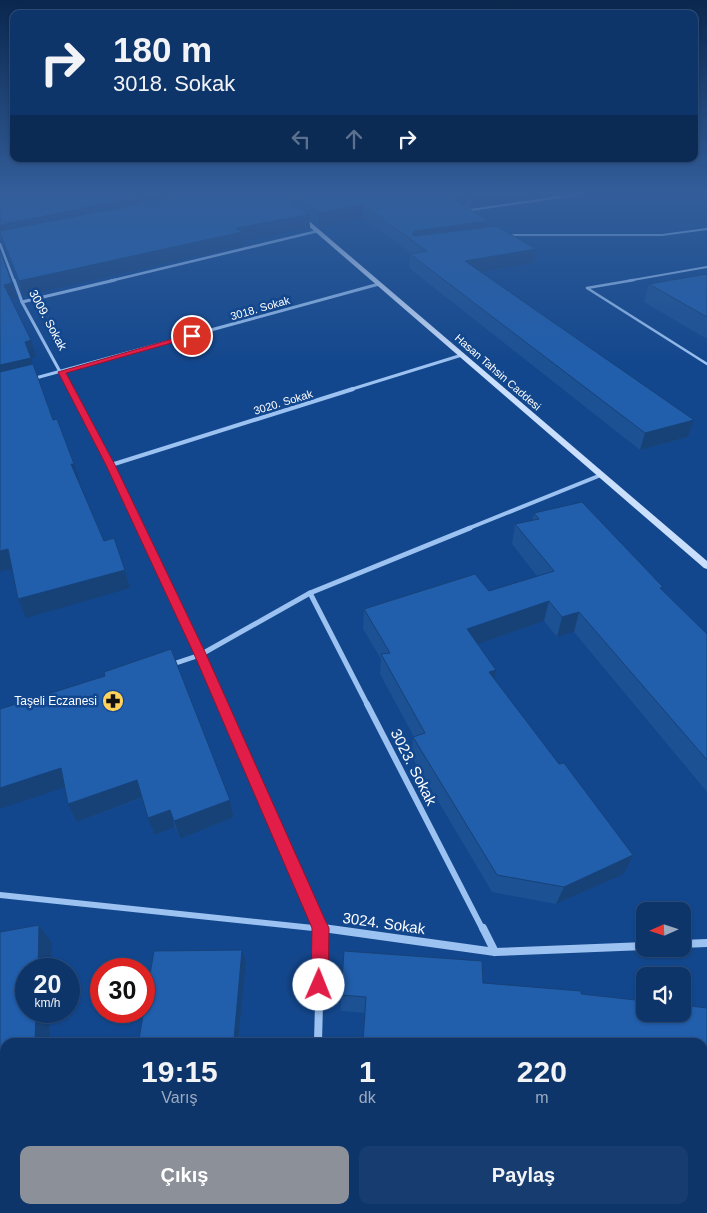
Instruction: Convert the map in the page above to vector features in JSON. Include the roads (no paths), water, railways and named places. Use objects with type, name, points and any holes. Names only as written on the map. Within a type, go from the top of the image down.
[{"type":"street","name":"3009. Sokak","points":[[3,251],[22,302],[62,372],[110,465],[200,654],[321,928],[318,1038]]},
{"type":"street","points":[[22,302],[236,251]]},
{"type":"street","name":"Hasan Tahsin Caddesi","points":[[341,251],[707,566]]},
{"type":"street","name":"3018. Sokak","points":[[26,380],[62,372],[379,284]]},
{"type":"street","name":"3020. Sokak","points":[[110,465],[462,355]]},
{"type":"street","points":[[164,667],[200,654],[310,593],[601,475]]},
{"type":"street","name":"3023. Sokak","points":[[310,593],[495,952]]},
{"type":"street","name":"3024. Sokak","points":[[0,895],[321,928],[495,952],[636,946]]},
{"type":"street","points":[[691,944],[707,943]]},
{"type":"lane","points":[[707,267],[587,288],[707,364]]},
{"type":"place","name":"Taşeli Eczanesi","points":[[113,701]]}]
